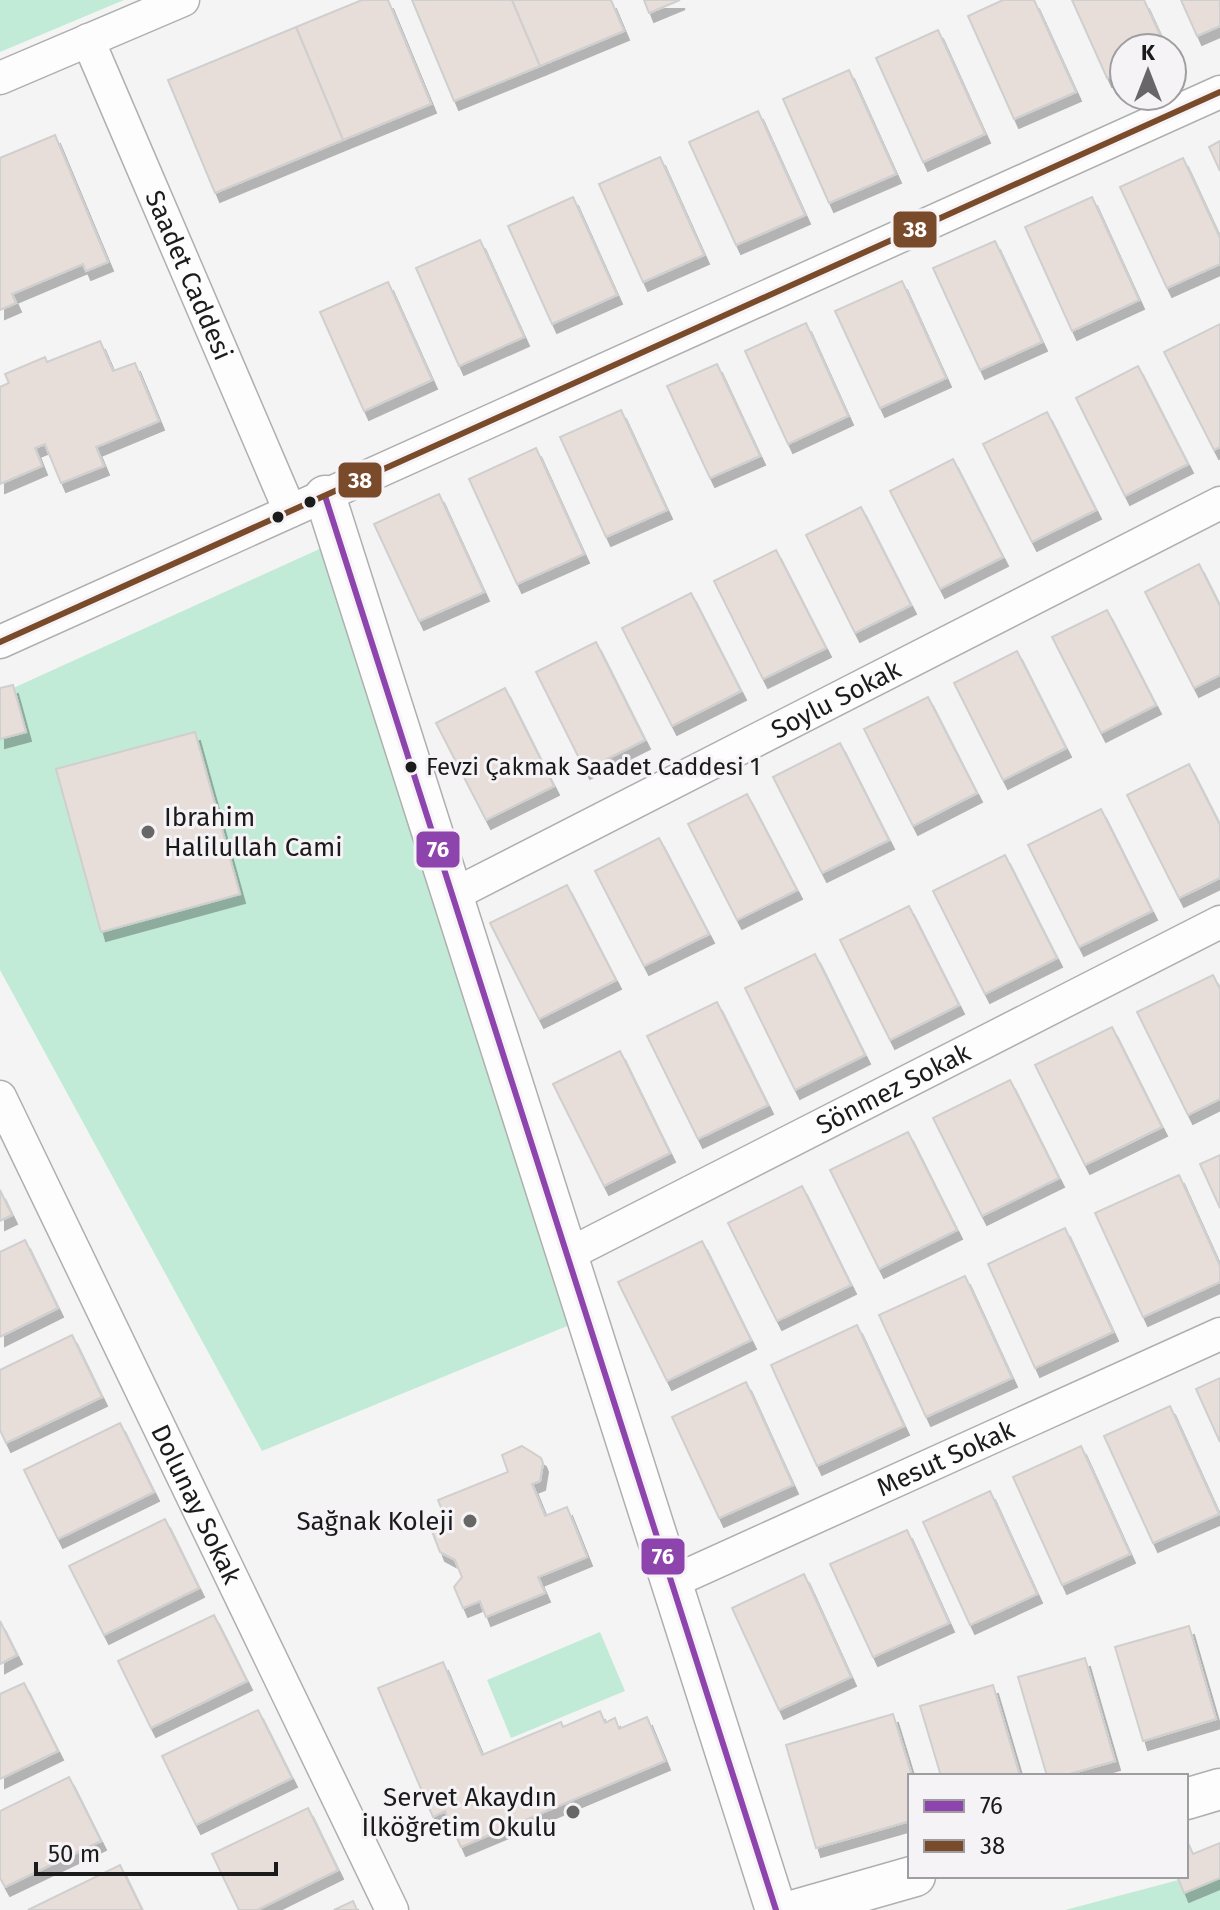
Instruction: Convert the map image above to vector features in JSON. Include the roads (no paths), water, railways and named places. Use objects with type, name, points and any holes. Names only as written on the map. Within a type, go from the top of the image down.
[{"type":"street","points":[[0,78],[183,0]]},
{"type":"street","name":"Saadet Caddesi","points":[[88,40],[307,504],[453,895],[776,1910]]},
{"type":"street","points":[[0,642],[1220,92]]},
{"type":"street","name":"Soylu Sokak","points":[[453,895],[1220,503]]},
{"type":"street","name":"Sönmez Sokak","points":[[567,1255],[1220,922]]},
{"type":"street","name":"Dolunay Sokak","points":[[0,1097],[392,1910]]},
{"type":"street","name":"Mesut Sokak","points":[[672,1582],[1220,1334]]},
{"type":"street","points":[[1188,1798],[1220,1789]]},
{"type":"street","points":[[796,1910],[908,1878]]},
{"type":"place","name":"Fevzi Çakmak Saadet Caddesi 1","points":[[411,767]]},
{"type":"place","name":"Ibrahim Halilullah Cami","points":[[148,832]]},
{"type":"place","name":"Sağnak Koleji","points":[[470,1521]]},
{"type":"place","name":"Servet Akaydın İlköğretim Okulu","points":[[573,1812]]}]
